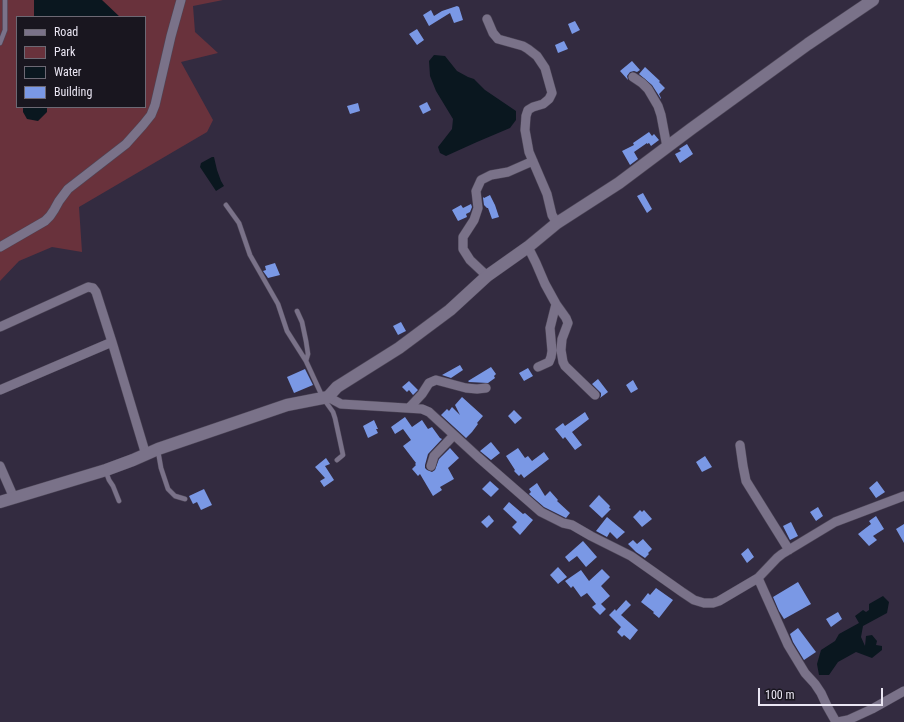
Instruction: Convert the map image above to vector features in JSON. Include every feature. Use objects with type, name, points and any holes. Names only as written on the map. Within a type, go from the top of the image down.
[{"type":"street","points":[[0,247],[45,221],[68,189],[126,144],[143,125],[151,114],[155,105],[181,0]]},
{"type":"street","points":[[0,502],[106,470],[158,449],[286,405],[326,397],[337,387],[399,348],[450,310],[487,276],[528,247],[557,223],[618,183],[802,49],[873,0]]},
{"type":"street","points":[[487,19],[493,33],[498,39],[528,49],[537,56],[545,68],[552,93],[549,99],[543,104],[534,106],[528,110],[525,130],[529,152],[546,194],[552,215],[557,223]]},
{"type":"street","points":[[633,77],[648,89],[658,106],[667,147]]},
{"type":"street","points":[[487,276],[470,260],[463,249],[463,237],[474,220],[478,208],[476,192],[481,180],[491,175],[508,172],[533,161]]},
{"type":"street","points":[[528,247],[545,284],[568,323],[562,339],[562,362],[595,395]]},
{"type":"street","points":[[0,327],[88,287],[93,288],[96,292],[112,342],[146,454]]},
{"type":"street","points":[[538,367],[549,362],[551,357],[552,351],[550,328],[556,304]]},
{"type":"street","points":[[0,390],[112,342]]},
{"type":"street","points":[[408,408],[422,394],[429,383],[436,380],[466,388],[486,388]]},
{"type":"street","points":[[326,397],[341,404],[422,409],[429,412],[541,512],[559,521],[572,525],[631,556],[694,600],[704,603],[719,601],[758,578],[777,558],[836,522],[904,496]]},
{"type":"street","points":[[431,466],[434,456],[454,435]]},
{"type":"street","points":[[740,445],[746,481],[789,550]]},
{"type":"street","points":[[0,466],[14,498]]},
{"type":"street","points":[[758,578],[788,645],[805,673],[821,693],[837,722],[848,721],[904,691]]},
{"type":"lane","points":[[0,43],[5,30],[5,0]]},
{"type":"lane","points":[[226,204],[238,223],[250,255],[278,304],[287,331],[306,361],[333,412],[342,455],[337,460]]},
{"type":"lane","points":[[297,311],[302,322],[306,341],[308,354],[306,361]]},
{"type":"lane","points":[[158,449],[161,468],[168,489],[175,496],[185,499]]},
{"type":"lane","points":[[106,470],[119,501]]},
{"type":"green space","points":[[0,0],[223,0],[193,6],[195,32],[218,53],[181,62],[213,120],[207,132],[79,207],[82,252],[52,247],[19,261],[0,281]]},
{"type":"water","points":[[34,0],[102,0],[119,16],[34,16]]},
{"type":"water","points":[[434,55],[445,56],[457,71],[474,79],[485,90],[516,111],[516,120],[510,128],[446,156],[440,153],[438,147],[452,129],[453,119],[436,91],[430,76],[429,61]]},
{"type":"water","points":[[23,108],[47,108],[47,112],[38,121],[27,119],[23,112]]},
{"type":"water","points":[[214,157],[217,170],[224,186],[216,191],[200,167],[201,163]]},
{"type":"water","points":[[883,596],[889,602],[887,613],[863,626],[861,637],[865,646],[866,636],[872,635],[877,641],[876,645],[882,646],[882,650],[872,658],[856,652],[838,662],[829,675],[819,675],[817,664],[821,650],[835,641],[839,634],[859,623],[855,616],[863,610],[866,612],[869,610],[869,604]]},
{"type":"building","points":[[457,6],[459,7],[463,20],[454,23],[450,13],[429,26],[423,15],[431,10],[434,16],[442,11]]},
{"type":"building","points":[[575,21],[580,30],[572,34],[568,24]]},
{"type":"building","points":[[417,29],[424,40],[417,45],[409,34]]},
{"type":"building","points":[[564,41],[568,49],[558,53],[555,45]]},
{"type":"building","points":[[632,61],[640,70],[637,72],[630,72],[627,76],[628,80],[620,71]]},
{"type":"building","points":[[645,67],[660,81],[659,82],[665,88],[659,94],[661,99],[652,85],[639,74]]},
{"type":"building","points":[[427,102],[431,110],[423,114],[419,106]]},
{"type":"building","points":[[358,103],[360,111],[350,114],[347,106]]},
{"type":"building","points":[[649,132],[652,136],[654,134],[659,140],[651,146],[647,143],[634,152],[638,159],[630,165],[622,151],[634,145],[633,143]]},
{"type":"building","points":[[687,144],[693,154],[680,163],[675,154],[681,151],[679,149]]},
{"type":"building","points":[[643,193],[652,209],[647,213],[637,196]]},
{"type":"building","points":[[490,195],[499,217],[492,219],[488,208],[484,205],[483,198]]},
{"type":"building","points":[[471,204],[472,207],[470,212],[466,214],[467,217],[458,221],[452,210],[461,205],[463,208]]},
{"type":"building","points":[[275,263],[280,275],[268,278],[263,271],[266,270],[265,266]]},
{"type":"building","points":[[401,322],[406,331],[398,335],[393,326]]},
{"type":"building","points":[[460,365],[463,370],[451,378],[442,375]]},
{"type":"building","points":[[491,367],[496,374],[494,376],[495,378],[488,383],[468,381]]},
{"type":"building","points":[[528,368],[533,376],[524,381],[519,373]]},
{"type":"building","points":[[305,369],[313,385],[294,393],[287,377]]},
{"type":"building","points":[[598,379],[608,392],[600,398],[601,393],[592,384]]},
{"type":"building","points":[[633,380],[638,389],[631,393],[626,385]]},
{"type":"building","points":[[409,381],[418,390],[413,395],[409,390],[407,392],[402,387]]},
{"type":"building","points":[[462,397],[483,416],[466,438],[441,415],[447,409],[449,411],[452,407],[460,415],[455,405]]},
{"type":"building","points":[[514,410],[522,418],[515,424],[508,416]]},
{"type":"building","points":[[585,412],[589,419],[572,432],[582,445],[575,450],[565,437],[563,439],[555,429],[563,423],[565,426]]},
{"type":"building","points":[[405,417],[412,427],[422,420],[428,429],[432,427],[442,439],[428,454],[425,465],[427,470],[432,472],[435,470],[439,459],[450,448],[459,458],[448,468],[454,479],[440,487],[442,490],[433,496],[420,474],[418,476],[412,469],[416,463],[403,446],[411,440],[403,429],[395,434],[391,427]]},
{"type":"building","points":[[374,420],[378,433],[368,438],[363,426]]},
{"type":"building","points":[[491,442],[500,453],[491,460],[480,451]]},
{"type":"building","points":[[518,448],[525,458],[528,456],[532,461],[544,452],[549,459],[524,478],[521,474],[519,476],[514,471],[515,470],[506,456]]},
{"type":"building","points":[[705,456],[712,467],[702,472],[696,462]]},
{"type":"building","points":[[326,458],[330,464],[325,466],[334,480],[324,487],[320,481],[325,478],[315,467]]},
{"type":"building","points":[[490,481],[499,489],[491,497],[482,489]]},
{"type":"building","points":[[877,481],[885,492],[876,498],[869,488]]},
{"type":"building","points":[[537,483],[545,496],[550,491],[558,500],[557,501],[570,513],[566,518],[544,507],[529,494],[531,492],[529,489]]},
{"type":"building","points":[[204,489],[212,505],[201,510],[197,502],[193,504],[189,496]]},
{"type":"building","points":[[599,495],[611,509],[602,518],[589,506]]},
{"type":"building","points":[[509,502],[533,520],[520,535],[512,527],[517,522],[503,509]]},
{"type":"building","points":[[818,507],[823,516],[816,521],[810,512]]},
{"type":"building","points":[[640,510],[642,512],[644,510],[652,519],[642,527],[633,517]]},
{"type":"building","points":[[489,515],[494,521],[487,528],[481,522]]},
{"type":"building","points":[[876,516],[884,529],[873,536],[877,540],[869,546],[858,534],[871,524],[869,521]]},
{"type":"building","points":[[607,517],[625,532],[617,539],[610,532],[607,537],[596,531]]},
{"type":"building","points":[[791,522],[798,536],[790,540],[783,526]]},
{"type":"building","points":[[904,524],[904,543],[896,529]]},
{"type":"building","points":[[643,539],[652,549],[645,558],[628,544],[633,540],[637,544]]},
{"type":"building","points":[[583,541],[597,557],[586,567],[577,556],[569,562],[565,557]]},
{"type":"building","points":[[748,548],[754,557],[747,563],[741,554]]},
{"type":"building","points":[[558,567],[567,577],[558,584],[550,575]]},
{"type":"building","points":[[602,569],[610,577],[601,586],[610,596],[601,604],[606,609],[600,615],[592,607],[596,604],[587,593],[581,597],[573,586],[571,588],[565,581],[581,570],[589,581]]},
{"type":"building","points":[[798,582],[811,604],[784,619],[773,597]]},
{"type":"building","points":[[656,588],[673,600],[659,618],[641,602],[648,593],[650,595]]},
{"type":"building","points":[[626,600],[631,605],[621,615],[638,630],[630,640],[624,635],[622,637],[617,632],[621,627],[609,615],[615,609],[616,611]]},
{"type":"building","points":[[838,612],[842,619],[831,627],[826,619]]},
{"type":"building","points":[[798,628],[816,652],[804,660],[790,634]]}]
